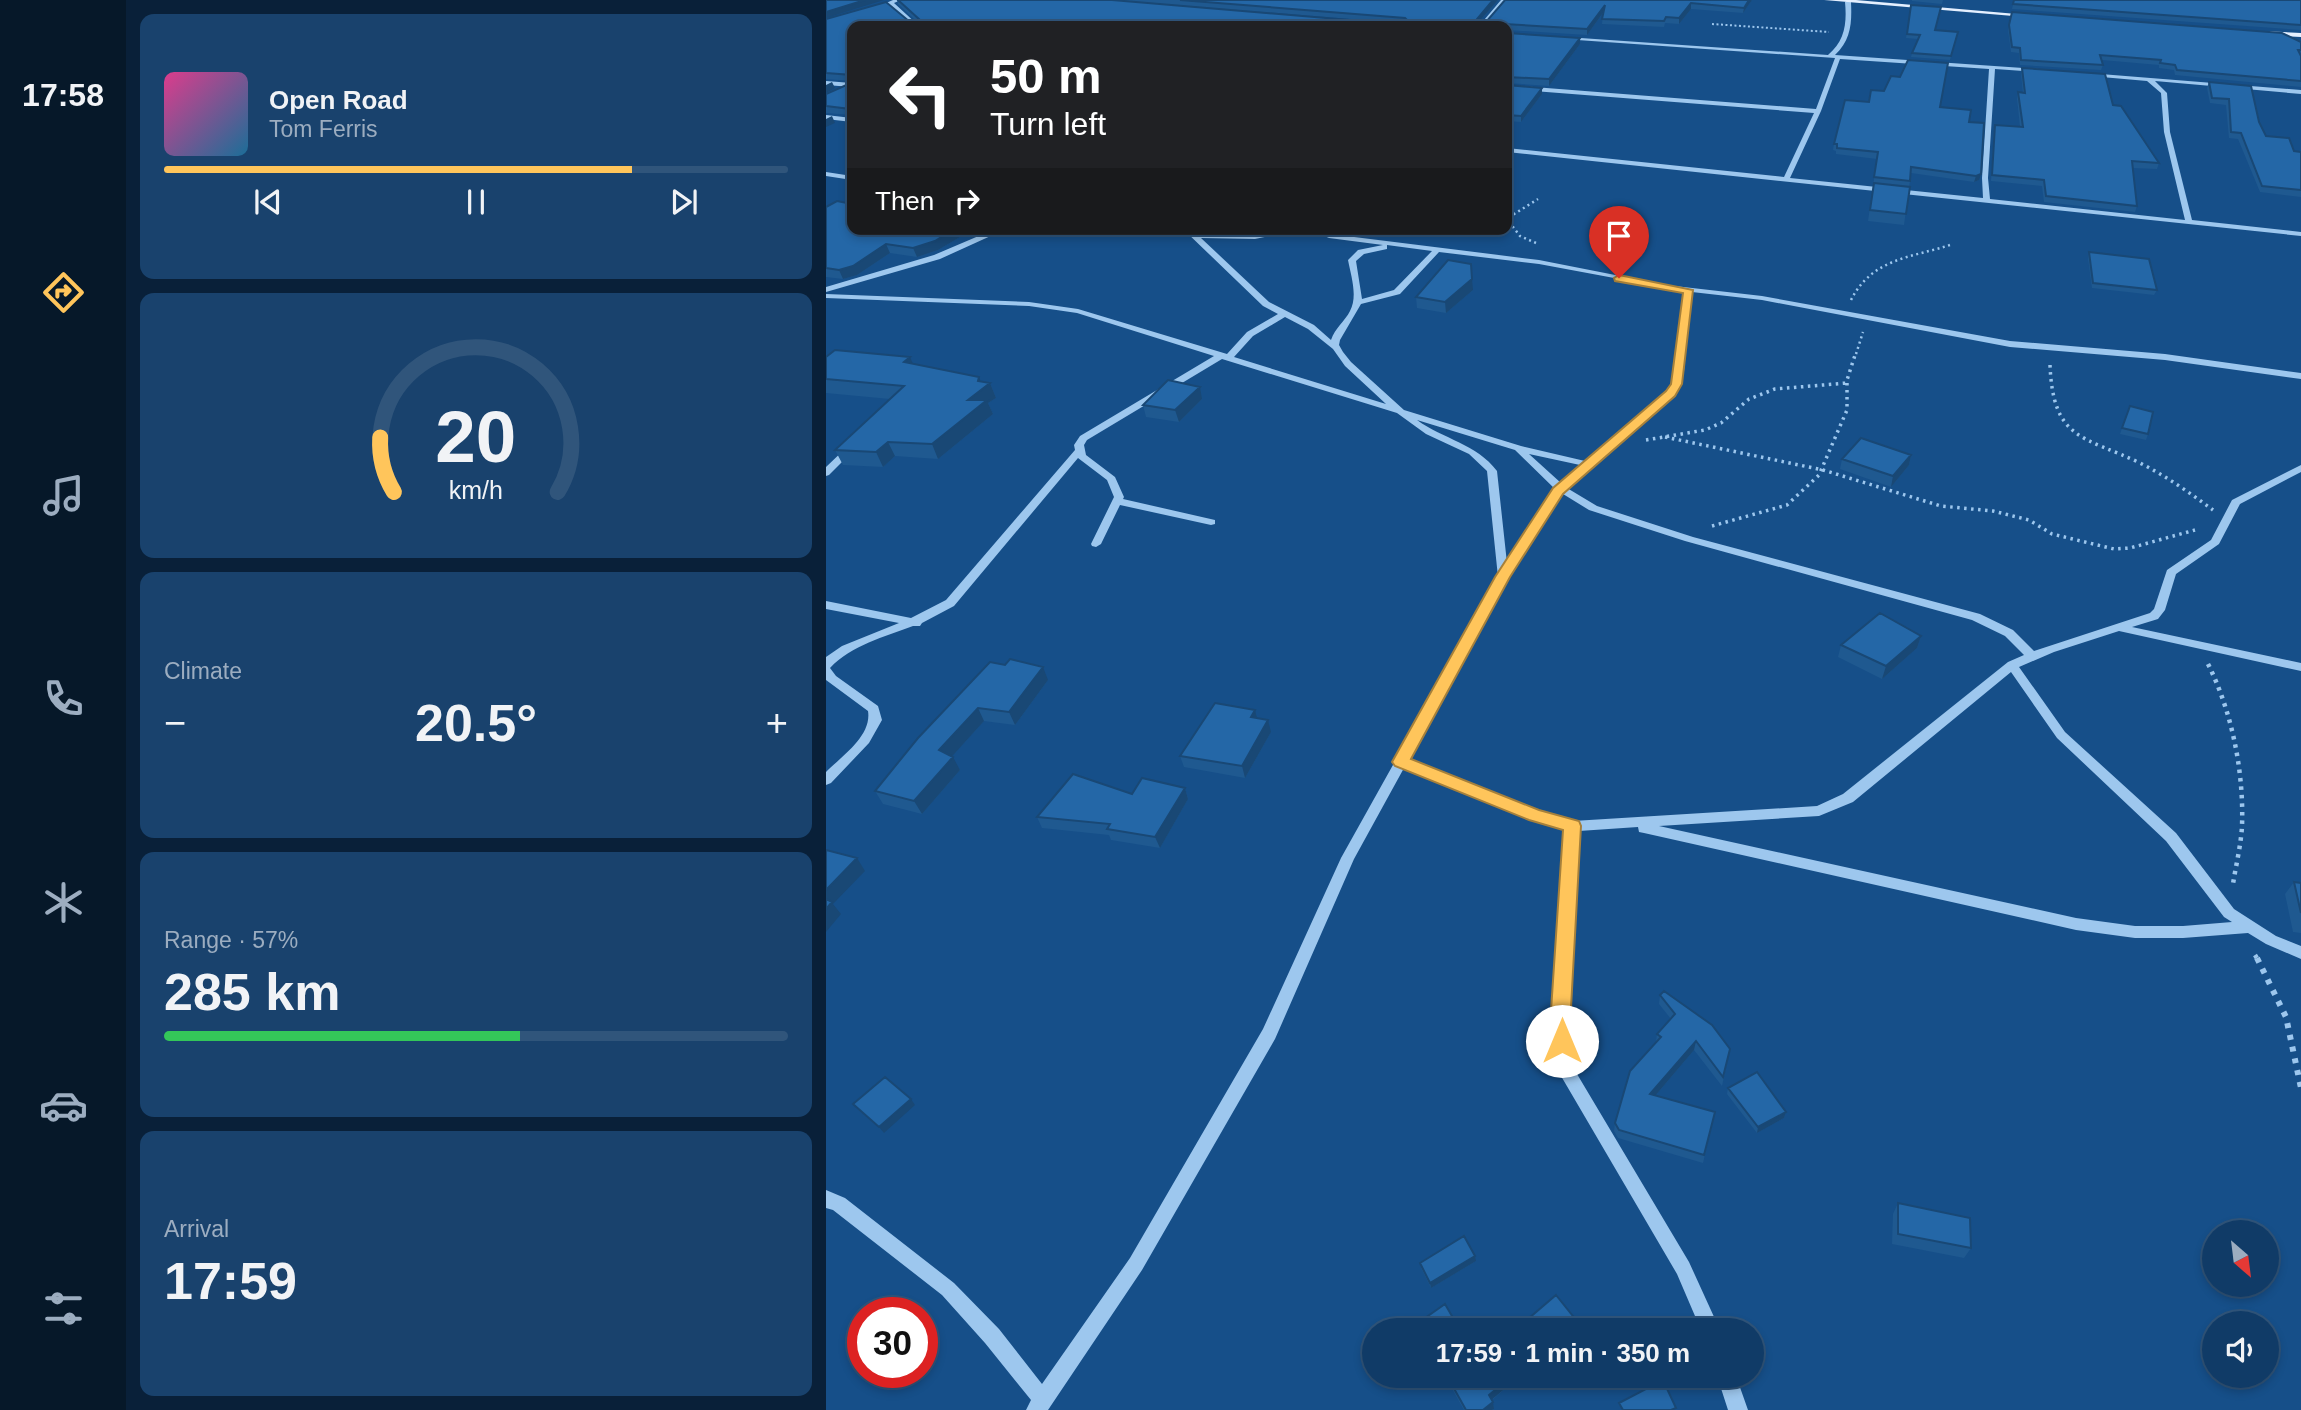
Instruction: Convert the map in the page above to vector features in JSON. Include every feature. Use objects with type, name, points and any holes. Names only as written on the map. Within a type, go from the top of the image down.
[{"type":"main road","points":[[1828,0],[2048,16]]},
{"type":"main road","points":[[2254,32],[2301,36]]},
{"type":"street","points":[[867,11],[898,0]]},
{"type":"street","points":[[1485,21],[1503,0]]},
{"type":"street","points":[[1829,57],[1838,49],[1850,26],[1853,1]]},
{"type":"street","points":[[890,3],[911,21]]},
{"type":"street","points":[[2284,34],[2301,44]]},
{"type":"street","points":[[1552,38],[2044,71]]},
{"type":"street","points":[[1786,180],[1818,111],[1838,57]]},
{"type":"street","points":[[1987,202],[1984,178],[1992,67]]},
{"type":"street","points":[[2083,74],[2301,92]]},
{"type":"street","points":[[2148,78],[2164,93],[2167,132],[2189,222]]},
{"type":"street","points":[[826,83],[847,85]]},
{"type":"street","points":[[838,92],[847,87]]},
{"type":"street","points":[[1512,87],[1818,111]]},
{"type":"street","points":[[826,117],[847,119]]},
{"type":"street","points":[[1512,151],[2301,234]]},
{"type":"street","points":[[826,174],[847,177]]},
{"type":"street","points":[[826,290],[937,257],[988,235]]},
{"type":"street","points":[[1195,236],[1266,235]]},
{"type":"street","points":[[1327,235],[1567,268],[1688,290],[1762,298],[2010,344],[2165,357],[2301,376]]},
{"type":"street","points":[[1195,236],[1266,304],[1311,327],[1335,347],[1346,365],[1426,430],[1479,457],[1489,465],[1492,471],[1503,577]]},
{"type":"street","points":[[1335,347],[1337,336],[1357,303],[1352,260],[1355,255],[1369,249],[1398,245]]},
{"type":"street","points":[[1357,303],[1397,292],[1437,250]]},
{"type":"street","points":[[826,1199],[839,1205],[948,1289],[992,1336],[1039,1405],[1136,1264],[1269,1034],[1348,858],[1503,577],[1560,489],[1671,393],[1676,384],[1688,290]]},
{"type":"street","points":[[826,296],[1060,307],[1518,448],[1587,464]]},
{"type":"street","points":[[826,665],[836,653],[932,616],[950,603],[1080,451],[1083,438],[1092,430],[1224,357],[1250,334],[1285,313]]},
{"type":"street","points":[[826,473],[861,438]]},
{"type":"street","points":[[1518,448],[1560,489],[1593,508],[1681,536],[1983,620],[2009,633],[2032,656]]},
{"type":"street","points":[[1080,451],[1081,456],[1115,484],[1118,497],[1096,544]]},
{"type":"street","points":[[1401,762],[1535,816],[1573,826],[1801,814],[1836,805],[2012,665],[2154,616],[2159,610],[2171,572],[2215,542],[2236,502],[2301,468]]},
{"type":"street","points":[[1116,501],[1211,522]]},
{"type":"street","points":[[826,605],[916,623]]},
{"type":"street","points":[[2121,628],[2301,667]]},
{"type":"street","points":[[2012,665],[2061,735],[2171,837],[2229,913],[2245,927],[2301,953]]},
{"type":"street","points":[[826,671],[832,679],[874,709],[876,718],[875,725],[826,780]]},
{"type":"street","points":[[1630,825],[2076,924],[2135,932],[2183,932],[2245,927]]},
{"type":"street","points":[[1573,826],[1560,1026],[1569,1076],[1683,1268],[1706,1318]]},
{"type":"street","points":[[1731,1388],[1738,1410]]},
{"type":"path","points":[[1712,24],[1847,33]]},
{"type":"path","points":[[1512,215],[1538,199]]},
{"type":"path","points":[[1512,226],[1520,236],[1541,246],[1567,268]]},
{"type":"path","points":[[1847,314],[1852,296],[1867,274],[1881,265],[1953,243]]},
{"type":"path","points":[[1681,536],[1787,506],[1823,470],[1828,452],[1847,411],[1847,383],[1868,318]]},
{"type":"path","points":[[2050,348],[2050,382],[2068,427],[2097,445],[2170,480],[2227,521]]},
{"type":"path","points":[[1642,441],[1705,430],[1721,423],[1749,399],[1774,389],[1847,383]]},
{"type":"path","points":[[1665,437],[1823,470],[1941,506],[1993,511],[2029,520],[2052,534],[2113,549],[2130,548],[2227,521]]},
{"type":"path","points":[[2192,643],[2214,674],[2226,707],[2239,783],[2242,824],[2229,913]]},
{"type":"path","points":[[2245,927],[2287,1017],[2301,1088]]},
{"type":"building","points":[[826,0],[865,0],[826,12]]},
{"type":"building","points":[[898,0],[1112,0],[1361,21],[915,21],[920,20]]},
{"type":"building","points":[[1180,0],[1493,0],[1477,19],[1406,21],[1405,18]]},
{"type":"building","points":[[1505,0],[1749,0],[1744,8],[1691,3],[1679,18],[1666,17],[1664,21],[1602,19],[1605,5],[1587,29],[1487,21]]},
{"type":"building","points":[[2014,0],[2301,0],[2301,25],[2013,4]]},
{"type":"building","points":[[886,2],[909,21],[847,21],[847,75],[826,73],[826,19]]},
{"type":"building","points":[[1911,5],[1941,7],[1935,30],[1958,32],[1951,56],[1912,53],[1920,35],[1907,34]]},
{"type":"building","points":[[2012,12],[2282,33],[2301,42],[2301,50],[2298,50],[2301,56],[2301,81],[2177,70],[2175,65],[2160,63],[2161,60],[2100,55],[2103,65],[2021,60],[2020,48],[2012,47],[2009,25]]},
{"type":"building","points":[[1512,33],[1580,38],[1549,79],[1512,77]]},
{"type":"building","points":[[1908,60],[1948,63],[1940,107],[1971,110],[1969,122],[1984,123],[1981,174],[1976,176],[1911,167],[1910,181],[1874,177],[1878,152],[1837,148],[1837,144],[1834,144],[1845,100],[1869,102],[1871,90],[1884,91],[1891,76],[1900,77]]},
{"type":"building","points":[[2022,68],[2105,74],[2113,105],[2121,106],[2159,163],[2132,161],[2137,206],[2046,196],[2044,180],[1992,175],[1995,125],[2023,127],[2018,92],[2025,93]]},
{"type":"building","points":[[2209,82],[2251,86],[2259,122],[2266,136],[2289,138],[2294,151],[2301,152],[2301,190],[2262,186],[2241,133],[2231,132],[2229,99],[2212,98]]},
{"type":"building","points":[[847,85],[847,109],[826,106],[826,94]]},
{"type":"building","points":[[1512,85],[1542,88],[1521,116],[1512,115]]},
{"type":"building","points":[[1874,183],[1910,187],[1906,214],[1870,210]]},
{"type":"building","points":[[837,201],[847,203],[847,235],[944,235],[913,248],[886,244],[853,266],[839,270],[826,268],[826,207]]},
{"type":"building","points":[[2089,252],[2149,259],[2157,290],[2093,283]]},
{"type":"building","points":[[1448,260],[1471,264],[1472,279],[1445,302],[1416,297]]},
{"type":"building","points":[[835,350],[910,357],[904,362],[979,377],[978,381],[990,383],[968,400],[987,400],[932,444],[888,442],[876,452],[835,450],[904,386],[826,379],[826,357]]},
{"type":"building","points":[[1168,380],[1200,387],[1175,410],[1143,405]]},
{"type":"building","points":[[2130,406],[2153,412],[2148,434],[2122,428]]},
{"type":"building","points":[[1861,438],[1911,455],[1893,476],[1842,459]]},
{"type":"building","points":[[1880,613],[1921,636],[1886,666],[1841,645]]},
{"type":"building","points":[[1010,659],[1043,667],[1009,712],[978,708],[939,750],[953,757],[914,801],[875,791],[918,738],[990,662],[1005,665]]},
{"type":"building","points":[[1215,703],[1255,710],[1251,717],[1268,720],[1242,766],[1180,756]]},
{"type":"building","points":[[1073,774],[1132,794],[1142,778],[1185,788],[1155,837],[1107,829],[1110,824],[1037,817]]},
{"type":"building","points":[[826,850],[857,858],[826,890]]},
{"type":"building","points":[[2294,882],[2301,883],[2301,913]]},
{"type":"building","points":[[1664,991],[1712,1025],[1730,1049],[1723,1077],[1696,1041],[1650,1094],[1715,1112],[1704,1155],[1619,1130],[1615,1123],[1630,1071],[1661,1037],[1657,1034],[1675,1014],[1660,995]]},
{"type":"building","points":[[1757,1072],[1786,1112],[1758,1127],[1728,1088]]},
{"type":"building","points":[[885,1077],[911,1099],[879,1127],[853,1104]]},
{"type":"building","points":[[1898,1203],[1970,1218],[1971,1248],[1898,1234]]},
{"type":"building","points":[[1464,1236],[1475,1256],[1430,1283],[1420,1263]]},
{"type":"building","points":[[1556,1295],[1574,1318],[1529,1318]]},
{"type":"building","points":[[1445,1304],[1453,1318],[1425,1318]]},
{"type":"building","points":[[1454,1388],[1497,1388],[1489,1395],[1493,1402],[1483,1410],[1466,1410]]},
{"type":"building","points":[[1648,1388],[1667,1388],[1676,1408],[1623,1410],[1619,1403]]},
{"type":"route","points":[[1562,1041],[1560,1026],[1573,826],[1535,816],[1401,762],[1503,577],[1558,491],[1671,393],[1676,384],[1680,371],[1688,290],[1619,278]]}]
